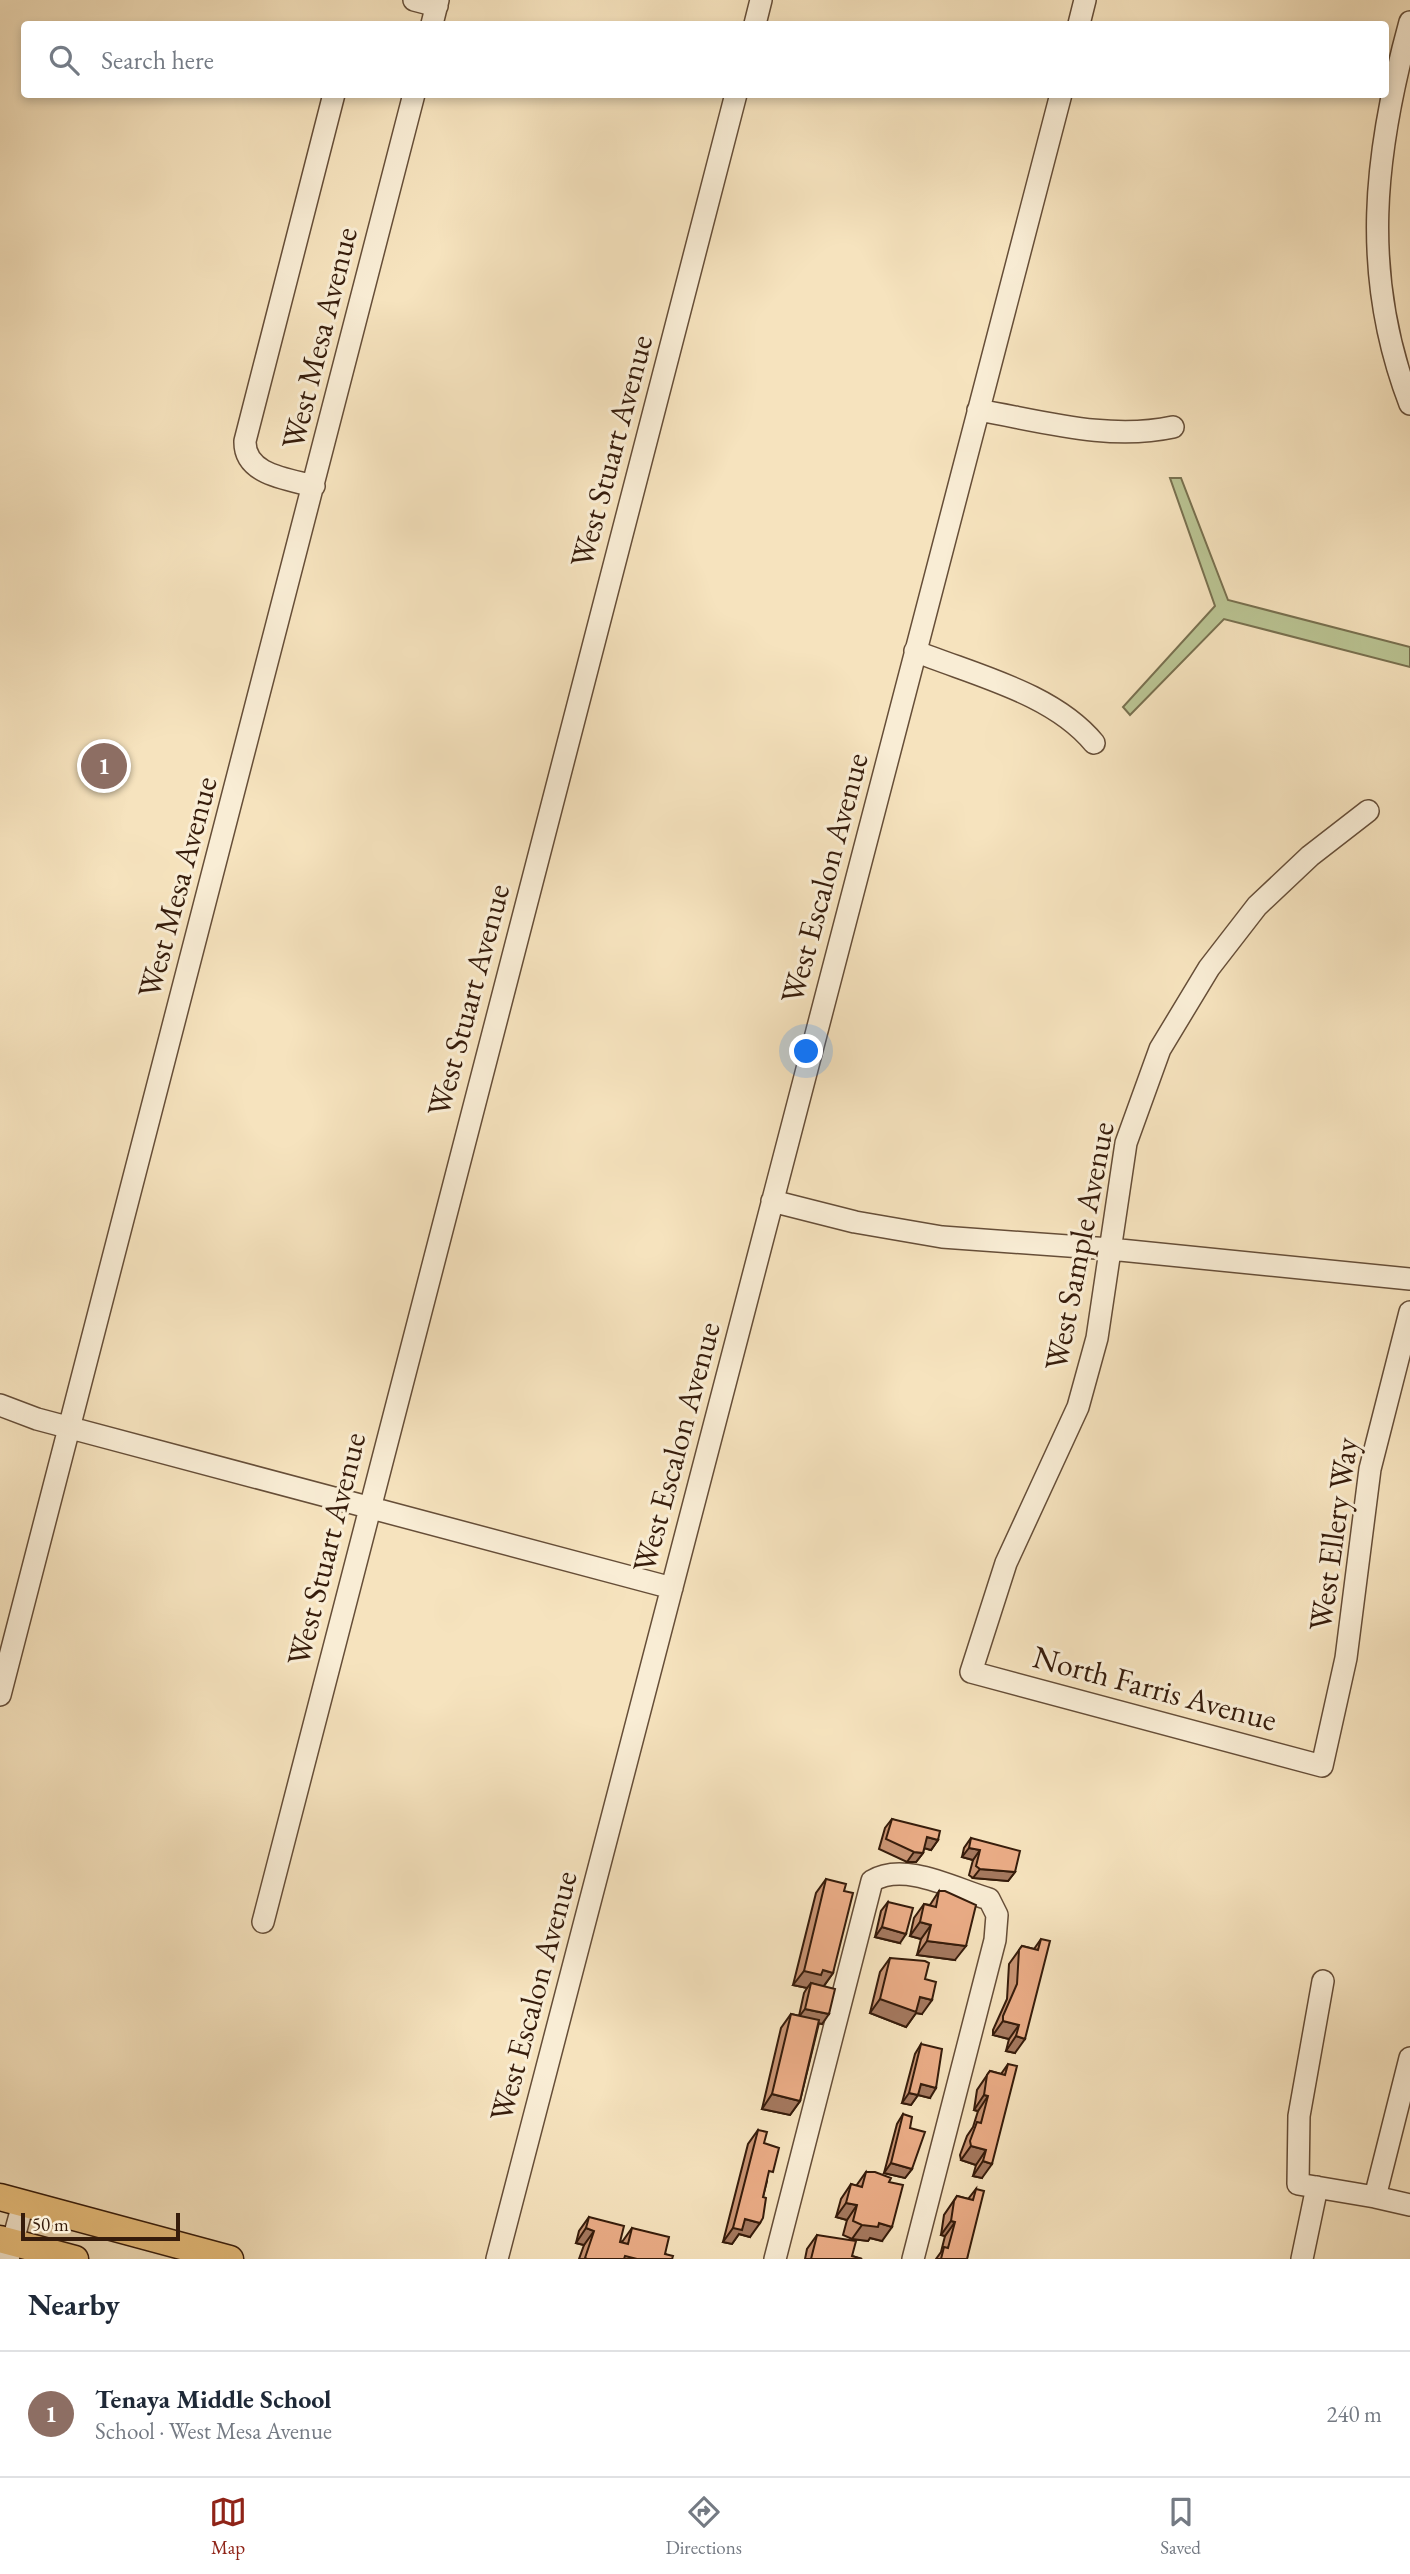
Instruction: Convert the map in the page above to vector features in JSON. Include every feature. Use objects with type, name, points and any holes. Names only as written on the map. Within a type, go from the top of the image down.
[{"type":"main road","points":[[11,2201],[230,2259]]},
{"type":"main road","points":[[7,2247],[75,2259]]},
{"type":"street","points":[[414,0],[436,10]]},
{"type":"street","points":[[756,21],[761,0]]},
{"type":"street","points":[[1080,21],[1086,0]]},
{"type":"street","points":[[1410,22],[1381,146],[1376,235],[1383,299],[1399,376],[1410,404]]},
{"type":"street","points":[[314,486],[259,469],[249,460],[245,441],[333,98]]},
{"type":"street","name":"West Mesa Avenue","points":[[0,1695],[413,98]]},
{"type":"street","name":"West Stuart Avenue","points":[[263,1922],[735,98]]},
{"type":"street","name":"West Escalon Avenue","points":[[497,2259],[1060,98]]},
{"type":"street","points":[[978,410],[1115,433],[1144,433],[1173,427]]},
{"type":"street","points":[[915,652],[1052,706],[1079,725],[1094,743]]},
{"type":"street","name":"West Sample Avenue","points":[[971,1672],[1006,1563],[1078,1407],[1097,1338],[1126,1143],[1160,1049],[1209,968],[1257,906],[1310,856],[1368,811]]},
{"type":"street","points":[[772,1201],[855,1222],[942,1237],[1110,1249],[1410,1279]]},
{"type":"street","name":"West Ellery Way","points":[[1322,1766],[1346,1658],[1370,1469],[1410,1312]]},
{"type":"street","points":[[0,1405],[69,1427],[672,1588]]},
{"type":"street","name":"North Farris Avenue","points":[[971,1672],[1322,1766]]},
{"type":"street","points":[[775,2259],[832,2046],[872,1881],[884,1873],[907,1874],[989,1899],[997,1915],[995,1940],[914,2259]]},
{"type":"street","points":[[1323,1981],[1299,2116],[1298,2184],[1410,2205]]},
{"type":"street","points":[[1376,2197],[1410,2058]]},
{"type":"street","points":[[1302,2259],[1317,2187]]},
{"type":"street","points":[[7,2247],[11,2201]]},
{"type":"green space","points":[[1170,478],[1181,478],[1228,600],[1410,647],[1410,667],[1224,619],[1130,715],[1123,707],[1215,606]]},
{"type":"building","points":[[892,1819],[940,1831],[938,1840],[927,1837],[923,1853],[914,1852],[886,1839]]},
{"type":"building","points":[[971,1838],[1020,1851],[1015,1872],[980,1869],[976,1866],[980,1850],[969,1848]]},
{"type":"building","points":[[826,1879],[846,1884],[844,1891],[853,1893],[833,1973],[823,1970],[821,1975],[804,1971]]},
{"type":"building","points":[[939,1891],[945,1891],[976,1905],[966,1946],[927,1941],[931,1925],[920,1922],[924,1904],[936,1907]]},
{"type":"building","points":[[888,1902],[913,1908],[906,1934],[882,1927]]},
{"type":"building","points":[[1041,1939],[1050,1941],[1025,2039],[1016,2036],[1019,2025],[1003,2021],[1003,2016],[1017,1984],[1019,1950],[1022,1946],[1038,1950]]},
{"type":"building","points":[[890,1958],[929,1963],[925,1979],[936,1982],[932,2000],[920,1997],[916,2012],[880,1999]]},
{"type":"building","points":[[811,1983],[835,1989],[829,2014],[805,2009]]},
{"type":"building","points":[[791,2014],[819,2020],[800,2101],[772,2094]]},
{"type":"building","points":[[921,2044],[942,2049],[936,2088],[921,2084],[918,2095],[909,2093]]},
{"type":"building","points":[[1008,2064],[1017,2066],[992,2164],[983,2161],[986,2150],[971,2146],[970,2141],[977,2122],[981,2123],[988,2096],[984,2095],[987,2075],[990,2071],[1005,2075]]},
{"type":"building","points":[[903,2114],[912,2117],[910,2128],[925,2132],[912,2169],[891,2163]]},
{"type":"building","points":[[758,2130],[767,2132],[764,2143],[779,2148],[773,2172],[769,2171],[763,2197],[766,2198],[763,2218],[760,2223],[745,2219],[742,2230],[733,2228]]},
{"type":"building","points":[[866,2172],[875,2172],[891,2178],[889,2182],[903,2185],[892,2227],[879,2223],[878,2227],[862,2225],[853,2221],[857,2205],[846,2203],[851,2184],[862,2187]]},
{"type":"building","points":[[976,2189],[984,2191],[967,2259],[941,2259],[944,2247],[948,2248],[955,2222],[951,2221],[954,2201],[957,2196],[973,2200]]},
{"type":"building","points":[[589,2217],[624,2226],[620,2242],[628,2244],[632,2228],[669,2237],[665,2254],[673,2256],[672,2259],[637,2259],[625,2256],[624,2259],[585,2258],[594,2231],[586,2228]]},
{"type":"building","points":[[817,2235],[856,2241],[852,2256],[862,2259],[811,2259]]},
{"type":"place","name":"Tenaya Middle School","points":[[104,766]]}]
